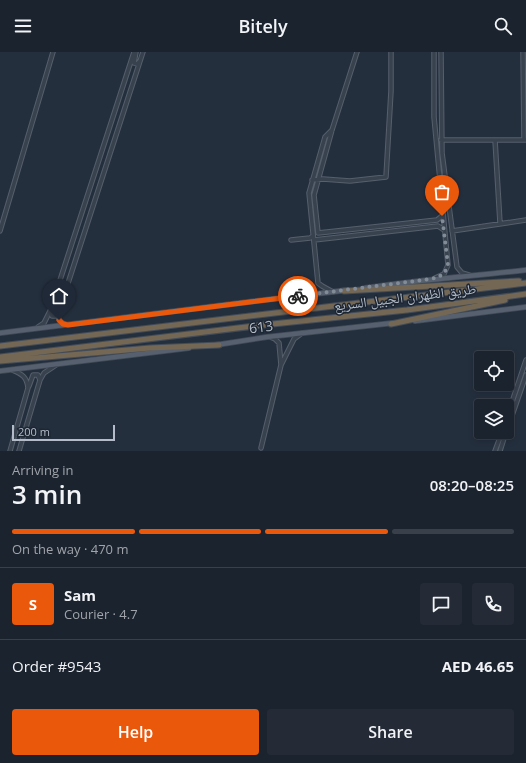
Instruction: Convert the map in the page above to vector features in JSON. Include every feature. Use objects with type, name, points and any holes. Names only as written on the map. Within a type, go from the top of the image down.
[{"type":"highway","points":[[344,291],[526,282]]},
{"type":"highway","name":"طريق الظهران الجبيل السريع","points":[[0,346],[526,282]]},
{"type":"highway","points":[[391,324],[526,295]]},
{"type":"highway","name":"طريق الظهران الجبيل السريع","points":[[0,357],[526,295]]},
{"type":"highway","points":[[0,361],[150,348],[219,344]]},
{"type":"main road","points":[[0,333],[431,279],[526,270]]},
{"type":"main road","name":"613","points":[[0,371],[267,337],[391,324],[526,307]]},
{"type":"street","points":[[0,231],[53,52]]},
{"type":"street","points":[[135,52],[134,63],[137,64],[140,61]]},
{"type":"street","points":[[33,329],[44,323],[50,311],[135,52]]},
{"type":"street","points":[[68,325],[63,324],[59,320],[58,314],[143,52]]},
{"type":"street","points":[[318,233],[314,195],[332,130],[357,52]]},
{"type":"street","points":[[312,180],[350,181],[386,177],[391,52]]},
{"type":"street","points":[[431,279],[440,276],[446,270],[448,265],[442,216],[434,117],[434,52]]},
{"type":"street","points":[[441,52],[441,140],[452,231],[457,267],[462,273],[472,276]]},
{"type":"street","points":[[441,140],[525,140],[523,52]]},
{"type":"street","points":[[332,130],[325,137],[308,193],[318,282],[333,292]]},
{"type":"street","points":[[495,140],[500,223]]},
{"type":"street","points":[[313,237],[318,233],[437,220],[442,216]]},
{"type":"street","points":[[452,231],[526,220]]},
{"type":"street","points":[[400,230],[408,223]]},
{"type":"street","points":[[291,240],[438,226],[444,230]]},
{"type":"street","points":[[50,311],[54,316],[59,311]]},
{"type":"street","points":[[261,448],[281,365],[294,339],[304,333]]},
{"type":"street","points":[[267,337],[275,339],[279,344],[281,365]]},
{"type":"street","points":[[513,399],[526,360]]},
{"type":"street","points":[[19,451],[40,380],[44,373],[56,365]]},
{"type":"street","points":[[11,370],[24,376],[27,381],[28,388]]},
{"type":"street","points":[[10,451],[28,388],[34,374],[38,375],[40,380]]},
{"type":"street","points":[[514,410],[526,375]]},
{"type":"street","points":[[495,451],[499,439]]},
{"type":"street","points":[[500,451],[504,439]]},
{"type":"way so far","points":[[298,296],[431,279],[444,274],[448,265],[442,216]]},
{"type":"route","points":[[59,320],[61,323],[68,325],[217,305],[298,296]]}]
